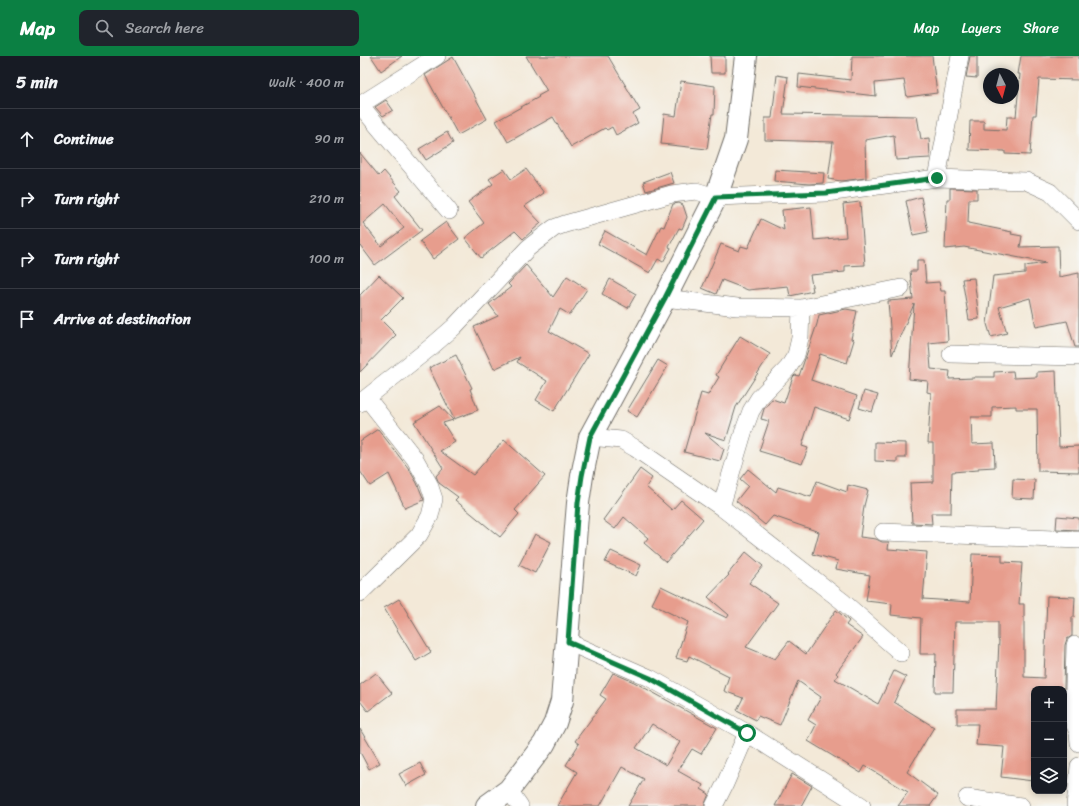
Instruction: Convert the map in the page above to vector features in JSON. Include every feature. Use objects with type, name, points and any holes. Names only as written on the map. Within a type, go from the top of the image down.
[{"type":"street","points":[[437,56],[360,105],[449,210]]},
{"type":"street","points":[[487,806],[515,798],[555,723],[562,701],[568,642],[578,503],[590,437],[665,298],[716,197],[736,139],[746,56]]},
{"type":"street","points":[[937,178],[960,56]]},
{"type":"street","points":[[360,593],[419,535],[430,516],[434,499],[429,484],[415,459],[364,401],[432,347],[454,327],[528,248],[554,228],[672,194],[696,191],[716,197],[826,193],[937,178],[1026,181],[1050,192],[1078,217]]},
{"type":"street","points":[[665,298],[737,307],[801,308],[901,288]]},
{"type":"street","points":[[721,507],[744,430],[751,412],[759,398],[788,368],[796,355],[800,338],[801,308]]},
{"type":"street","points":[[951,354],[1079,357]]},
{"type":"street","points":[[590,437],[621,440],[721,507],[842,601],[901,653]]},
{"type":"street","points":[[883,532],[1079,540]]},
{"type":"street","points":[[568,642],[650,678],[747,733],[862,806]]},
{"type":"street","points":[[1075,645],[1076,720],[1079,743]]},
{"type":"street","points":[[714,806],[747,733]]},
{"type":"street","points":[[1075,806],[1079,766]]},
{"type":"street","points":[[967,798],[1021,806]]},
{"type":"building","points":[[371,56],[402,56],[381,71]]},
{"type":"building","points":[[526,56],[608,56],[640,110],[633,114],[638,123],[616,135],[612,127],[607,130],[605,128],[571,147],[553,117],[508,142],[496,121],[547,91]]},
{"type":"building","points":[[710,56],[725,56],[725,73],[711,73]]},
{"type":"building","points":[[852,56],[932,56],[937,93],[907,97],[904,80],[875,83],[876,96],[798,87],[799,74],[851,80]]},
{"type":"building","points":[[970,56],[977,56],[977,78],[966,77]]},
{"type":"building","points":[[1021,56],[1079,56],[1079,80],[1039,79],[1036,115],[1033,115],[1030,155],[1005,154],[1005,151],[969,150],[970,121],[984,121],[984,129],[1006,130],[1007,117],[1016,117],[1017,104],[1019,104],[1019,68]]},
{"type":"building","points":[[453,57],[487,119],[458,135],[425,75]]},
{"type":"building","points":[[777,75],[788,77],[783,114],[917,116],[921,139],[929,138],[930,158],[896,160],[894,135],[865,140],[866,178],[841,181],[828,179],[833,142],[765,140],[765,118],[772,118]]},
{"type":"building","points":[[681,81],[715,86],[714,114],[712,114],[707,149],[661,144],[664,114],[676,116]]},
{"type":"building","points":[[386,100],[393,110],[383,116],[375,107]]},
{"type":"building","points":[[447,132],[453,143],[426,160],[419,149]]},
{"type":"building","points":[[360,153],[379,176],[384,171],[401,191],[395,196],[422,230],[375,265],[360,245]],"holes":[[[385,204],[404,228],[381,246],[363,223]]]},
{"type":"building","points":[[504,169],[511,179],[526,169],[544,193],[525,206],[541,223],[523,239],[515,231],[481,258],[465,238],[484,223],[468,202],[493,184],[489,179]]},
{"type":"building","points":[[775,170],[824,173],[823,183],[809,184],[774,181]]},
{"type":"building","points":[[670,172],[674,183],[646,191],[643,182]]},
{"type":"building","points":[[950,188],[977,189],[977,199],[969,199],[968,223],[1012,232],[1011,234],[1022,236],[1020,247],[1058,246],[1059,277],[1079,273],[1079,347],[1075,347],[1067,321],[1036,327],[1030,298],[999,307],[1007,333],[991,337],[987,324],[993,276],[1025,273],[1025,266],[1046,263],[964,247],[945,249],[947,199],[950,199]]},
{"type":"building","points":[[921,197],[928,232],[913,235],[906,201]]},
{"type":"building","points":[[860,202],[865,265],[845,266],[845,272],[810,275],[813,291],[790,296],[788,286],[748,290],[722,280],[716,294],[702,288],[721,244],[739,251],[741,246],[748,248],[761,219],[784,230],[782,210],[811,207],[814,240],[846,237],[843,204]]},
{"type":"building","points":[[679,203],[683,205],[687,217],[682,229],[679,228],[669,247],[671,248],[663,262],[658,259],[650,273],[598,244],[605,231],[647,255],[661,226],[664,227],[673,204]]},
{"type":"building","points":[[446,222],[459,239],[433,259],[420,241]]},
{"type":"building","points":[[917,260],[924,260],[926,283],[939,282],[941,291],[945,291],[948,341],[929,343],[931,369],[950,371],[949,379],[994,377],[994,372],[1013,371],[1014,378],[1037,377],[1037,372],[1056,371],[1059,447],[1079,446],[1079,472],[1038,471],[1037,409],[1016,409],[1016,406],[992,407],[992,417],[971,417],[972,444],[994,443],[995,467],[952,472],[951,513],[931,513],[932,524],[912,523],[910,483],[933,482],[933,443],[928,443],[931,393],[927,392],[928,381],[909,379],[914,304],[892,355],[888,301],[913,299],[910,271],[917,271]]},
{"type":"building","points":[[526,265],[553,297],[567,276],[587,289],[570,315],[560,309],[549,331],[589,354],[554,411],[536,400],[547,381],[517,362],[520,357],[494,369],[474,327],[498,316],[489,304],[511,287],[508,284]]},
{"type":"building","points":[[379,275],[403,298],[381,320],[396,335],[360,372],[360,295]]},
{"type":"building","points":[[974,278],[979,319],[969,320],[962,279]]},
{"type":"building","points":[[610,279],[636,294],[628,308],[602,294]]},
{"type":"building","points":[[846,309],[857,311],[851,339],[854,340],[847,363],[820,354],[811,380],[857,396],[849,419],[814,407],[802,446],[808,448],[802,464],[759,451],[769,421],[761,419],[764,409],[772,399],[784,403],[793,377],[795,375],[799,376],[819,315]]},
{"type":"building","points":[[740,336],[770,354],[736,407],[726,440],[705,433],[724,449],[720,461],[684,452],[701,393],[708,395],[719,377],[716,375]]},
{"type":"building","points":[[456,355],[472,388],[470,389],[478,410],[454,419],[429,368]]},
{"type":"building","points":[[658,360],[668,366],[637,417],[627,411]]},
{"type":"building","points":[[864,391],[878,395],[872,412],[859,408]]},
{"type":"building","points":[[440,406],[453,420],[443,423],[455,442],[440,451],[473,475],[504,440],[545,476],[515,510],[519,514],[500,537],[455,500],[458,497],[439,483],[436,476],[443,468],[414,422]]},
{"type":"building","points":[[378,429],[409,469],[424,500],[405,508],[389,474],[370,486],[360,471],[360,441]]},
{"type":"building","points":[[875,442],[906,443],[906,458],[897,458],[897,462],[875,461]]},
{"type":"building","points":[[640,469],[652,478],[646,487],[672,510],[681,500],[703,519],[666,562],[644,543],[648,538],[624,517],[615,529],[603,520]]},
{"type":"building","points":[[748,469],[776,492],[778,487],[811,497],[817,481],[847,492],[848,485],[868,490],[864,506],[860,537],[889,542],[888,549],[927,552],[923,599],[970,602],[972,554],[1002,555],[1002,562],[1022,563],[1019,604],[1024,604],[1024,677],[1044,678],[1047,596],[1075,597],[1074,617],[1072,617],[1072,636],[1067,639],[1065,645],[1064,686],[1031,686],[1031,781],[1001,777],[1004,747],[976,745],[978,724],[957,724],[957,709],[996,709],[999,640],[998,622],[955,622],[953,692],[935,692],[936,654],[920,654],[921,618],[891,615],[892,604],[866,601],[870,575],[836,569],[838,561],[813,554],[819,532],[773,516],[765,525],[736,501],[748,486],[740,479]]},
{"type":"building","points":[[1013,479],[1035,480],[1034,499],[1012,498]]},
{"type":"building","points":[[1057,516],[1079,518],[1079,530],[1056,529]]},
{"type":"building","points":[[535,534],[551,542],[535,573],[519,565]]},
{"type":"building","points":[[611,551],[641,565],[636,576],[605,562]]},
{"type":"building","points":[[746,552],[763,566],[749,583],[778,603],[746,647],[775,659],[789,641],[806,654],[836,610],[849,621],[846,625],[863,637],[836,673],[838,675],[835,679],[878,704],[894,671],[906,677],[894,702],[934,727],[907,772],[938,795],[930,806],[898,806],[908,792],[865,766],[861,773],[808,741],[816,725],[808,720],[821,697],[798,681],[780,725],[758,716],[756,720],[737,710],[743,698],[724,691],[729,676],[689,656],[687,661],[676,658],[688,622],[652,604],[661,586],[727,618],[729,615],[708,597],[729,575],[728,574]]},
{"type":"building","points":[[399,599],[431,652],[416,661],[384,608]]},
{"type":"building","points":[[376,673],[392,693],[368,711],[360,701],[360,685]]},
{"type":"building","points":[[613,673],[634,682],[717,728],[701,754],[692,749],[678,771],[703,785],[701,789],[709,794],[704,806],[628,806],[644,779],[622,767],[600,806],[557,806],[577,772],[566,765],[579,744],[575,741],[606,699],[600,695]],"holes":[[[652,724],[680,742],[666,765],[636,748]]]},
{"type":"building","points":[[360,729],[380,763],[369,769],[360,752]]},
{"type":"building","points":[[420,763],[426,775],[406,786],[399,774]]},
{"type":"building","points":[[792,774],[812,786],[801,806],[775,806]]},
{"type":"route","points":[[747,733],[650,678],[568,642],[578,503],[590,437],[665,298],[716,197],[826,193],[937,178]]}]
